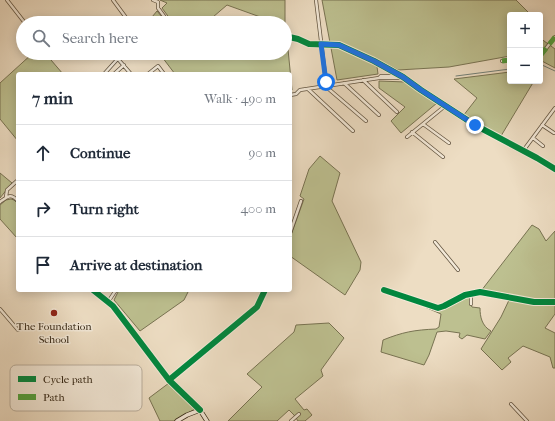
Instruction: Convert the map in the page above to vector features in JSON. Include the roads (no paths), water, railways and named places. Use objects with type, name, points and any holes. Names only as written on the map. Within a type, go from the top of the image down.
[{"type":"street","points":[[8,0],[19,16]]},
{"type":"street","points":[[113,0],[125,16]]},
{"type":"street","points":[[152,0],[158,2],[158,8],[164,16]]},
{"type":"street","points":[[316,0],[326,82]]},
{"type":"street","points":[[543,52],[555,37]]},
{"type":"street","points":[[292,38],[309,44],[339,45],[374,61],[402,76],[475,125],[555,169]]},
{"type":"street","points":[[106,72],[117,60]]},
{"type":"street","points":[[119,60],[129,72]]},
{"type":"street","points":[[502,61],[507,60]]},
{"type":"street","points":[[116,72],[124,65]]},
{"type":"street","points":[[150,72],[158,66],[162,72]]},
{"type":"street","points":[[292,95],[296,94],[300,90],[308,88],[379,78],[381,76],[402,76]]},
{"type":"street","points":[[379,78],[405,78]]},
{"type":"street","points":[[362,80],[397,112]]},
{"type":"street","points":[[344,82],[379,115]]},
{"type":"street","points":[[324,86],[366,121]]},
{"type":"street","points":[[308,88],[353,131]]},
{"type":"street","points":[[406,137],[445,106]]},
{"type":"street","points":[[523,151],[555,108]]},
{"type":"street","points":[[423,124],[449,144]]},
{"type":"street","points":[[542,125],[554,133]]},
{"type":"street","points":[[412,132],[443,157]]},
{"type":"street","points":[[533,138],[543,146]]},
{"type":"street","points":[[6,197],[7,190],[16,182]]},
{"type":"street","points":[[0,202],[6,197],[11,196],[16,199]]},
{"type":"street","points":[[292,226],[301,201]]},
{"type":"street","points":[[435,242],[458,270]]},
{"type":"street","points":[[384,290],[438,308],[465,295],[480,292],[534,302],[555,302]]},
{"type":"street","points":[[96,292],[108,302],[123,318],[170,380],[200,410],[207,421]]},
{"type":"street","points":[[108,302],[115,292]]},
{"type":"street","points":[[170,380],[257,307],[264,292]]},
{"type":"street","points":[[471,294],[471,304]]},
{"type":"street","points":[[0,309],[18,330]]},
{"type":"street","points":[[511,404],[527,421]]},
{"type":"street","points":[[177,421],[200,410]]},
{"type":"street","points":[[291,421],[299,414]]},
{"type":"waterway","points":[[543,65],[555,71]]},
{"type":"waterway","points":[[456,76],[507,69]]},
{"type":"place","name":"The Foundation School","points":[[54,313]]}]
